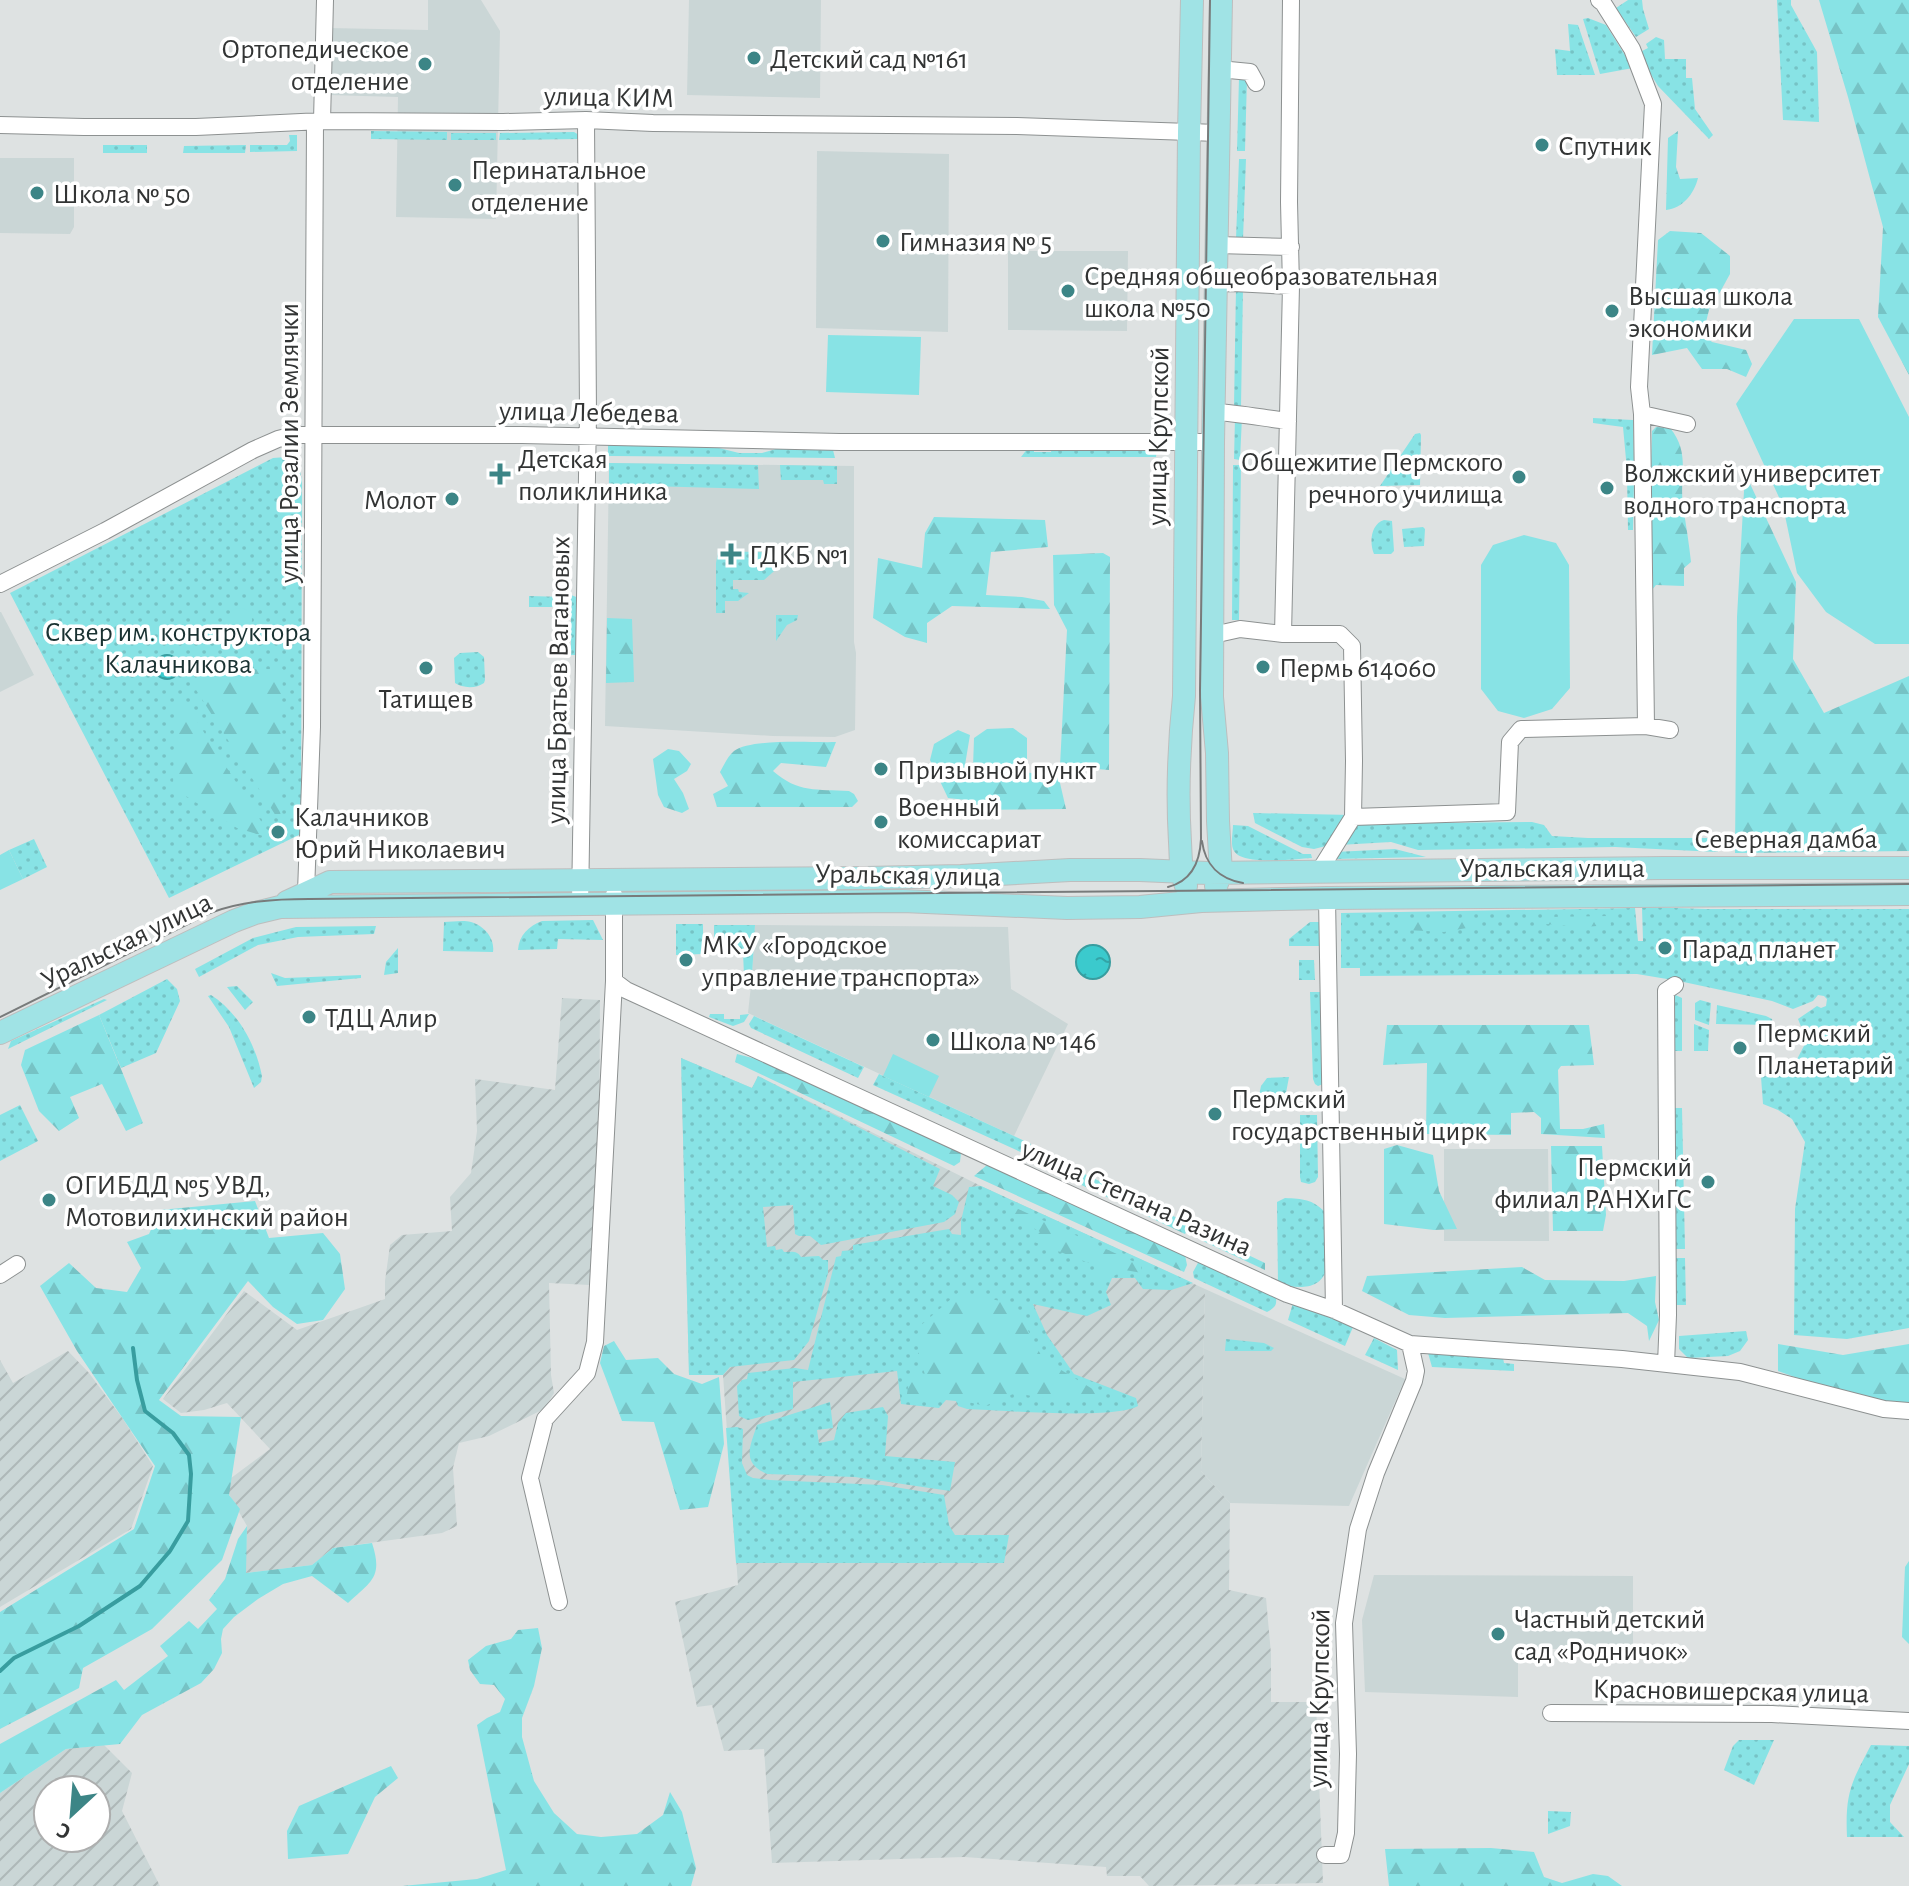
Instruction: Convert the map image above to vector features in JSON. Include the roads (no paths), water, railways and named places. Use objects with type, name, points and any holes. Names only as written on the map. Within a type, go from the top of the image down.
[{"type":"main road","name":"улица Крупской","points":[[1182,873],[1178,821],[1184,696],[1192,0]]},
{"type":"main road","name":"улица Крупской","points":[[1221,0],[1212,697],[1221,873]]},
{"type":"main road","name":"Уральская улица","points":[[310,899],[330,882],[929,876],[1070,870],[1318,873],[1664,868]]},
{"type":"main road","name":"Северная дамба","points":[[1664,868],[1909,868]]},
{"type":"main road","points":[[1182,873],[1189,890],[1201,901],[1212,893],[1221,873]]},
{"type":"main road","name":"Северная дамба","points":[[1664,896],[1909,894]]},
{"type":"main road","name":"Уральская улица","points":[[0,1033],[234,921],[280,907],[290,899],[580,904],[903,901],[1067,908],[1327,898],[1664,896]]},
{"type":"street","name":"улица Розалии Землячки","points":[[310,899],[318,121],[325,0]]},
{"type":"street","points":[[1283,634],[1291,286],[1291,0]]},
{"type":"street","points":[[1599,0],[1632,49],[1653,104],[1639,387],[1642,414],[1646,726]]},
{"type":"street","points":[[1219,69],[1250,72],[1256,83]]},
{"type":"street","name":"улица КИМ","points":[[0,125],[196,127],[318,121],[586,120],[1017,126],[1218,133]]},
{"type":"street","name":"улица Братьев Вагановых","points":[[580,904],[588,326],[586,120]]},
{"type":"street","points":[[1217,245],[1291,247]]},
{"type":"street","points":[[1216,284],[1291,286]]},
{"type":"street","points":[[1214,412],[1288,421]]},
{"type":"street","points":[[1642,414],[1687,424]]},
{"type":"street","name":"улица Лебедева","points":[[0,584],[253,450],[294,435],[587,436],[840,442],[1213,442]]},
{"type":"street","points":[[1213,635],[1240,629],[1283,634],[1340,634],[1352,646],[1353,817],[1318,873]]},
{"type":"street","points":[[1353,817],[1507,812],[1510,742],[1521,729],[1646,726],[1670,730]]},
{"type":"street","points":[[559,1602],[530,1478],[545,1419],[587,1373],[595,1342],[614,981],[614,880]]},
{"type":"street","points":[[1327,898],[1334,1310]]},
{"type":"street","name":"улица Степана Разина","points":[[614,981],[626,990],[977,1153],[1287,1294],[1334,1310],[1410,1344],[1597,1357],[1740,1372],[1884,1409],[1909,1411]]},
{"type":"street","points":[[1666,1364],[1666,991],[1675,985]]},
{"type":"street","points":[[0,1275],[17,1264]]},
{"type":"street","name":"улица Крупской","points":[[1325,1855],[1341,1855],[1346,1833],[1348,1754],[1344,1623],[1358,1529],[1376,1473],[1414,1381],[1416,1371],[1410,1344]]},
{"type":"street","name":"Красновишерская улица","points":[[1551,1713],[1772,1714],[1909,1721]]},
{"type":"water","points":[[167,655],[175,659],[179,667],[175,675],[167,679],[159,675],[155,667],[159,659]]},
{"type":"water","points":[[1093,945],[1105,950],[1110,962],[1105,974],[1093,979],[1081,974],[1076,962],[1081,950]]},
{"type":"waterway","points":[[0,1671],[14,1658],[79,1626],[140,1586],[170,1551],[188,1521],[189,1455],[173,1433],[145,1411],[133,1348]]},
{"type":"tram line","points":[[1168,887],[1189,875],[1199,855],[1201,839],[1200,690],[1210,0]]},
{"type":"tram line","points":[[1202,841],[1206,857],[1215,870],[1243,883]]},
{"type":"tram line","points":[[0,1017],[210,913],[271,900],[1909,884]]},
{"type":"place","name":"Детский сад №161","points":[[754,58]]},
{"type":"place","name":"Ортопедическое отделение","points":[[425,64]]},
{"type":"place","name":"Спутник","points":[[1542,145]]},
{"type":"place","name":"Перинатальное отделение","points":[[455,185]]},
{"type":"place","name":"Школа № 50","points":[[37,193]]},
{"type":"place","name":"Гимназия № 5","points":[[883,241]]},
{"type":"place","name":"Средняя общеобразовательная школа №50","points":[[1068,291]]},
{"type":"place","name":"Высшая школа экономики","points":[[1612,311]]},
{"type":"place","name":"Детская поликлиника","points":[[500,474]]},
{"type":"place","name":"Общежитие Пермского речного училища","points":[[1519,477]]},
{"type":"place","name":"Волжский университет водного транспорта","points":[[1607,488]]},
{"type":"place","name":"Молот","points":[[452,499]]},
{"type":"place","name":"ГДКБ №1","points":[[731,554]]},
{"type":"place","name":"Пермь 614060","points":[[1263,667]]},
{"type":"place","name":"Татищев","points":[[426,668]]},
{"type":"place","name":"Призывной пункт","points":[[881,769]]},
{"type":"place","name":"Военный комиссариат","points":[[881,822]]},
{"type":"place","name":"Калачников Юрий Николаевич","points":[[278,832]]},
{"type":"place","name":"Парад планет","points":[[1665,948]]},
{"type":"place","name":"МКУ «Городское управление транспорта»","points":[[686,960]]},
{"type":"place","name":"ТДЦ Алир","points":[[309,1017]]},
{"type":"place","name":"Школа № 146","points":[[933,1040]]},
{"type":"place","name":"Пермский Планетарий","points":[[1740,1048]]},
{"type":"place","name":"Пермский государственный цирк","points":[[1215,1114]]},
{"type":"place","name":"Пермский филиал РАНХиГС","points":[[1708,1182]]},
{"type":"place","name":"ОГИБДД №5 УВД, Мотовилихинский район","points":[[49,1200]]},
{"type":"place","name":"Частный детский сад «Родничок»","points":[[1498,1634]]},
{"type":"park label","name":"Сквер им. конструктора Калачникова","points":[[178,647]]}]
